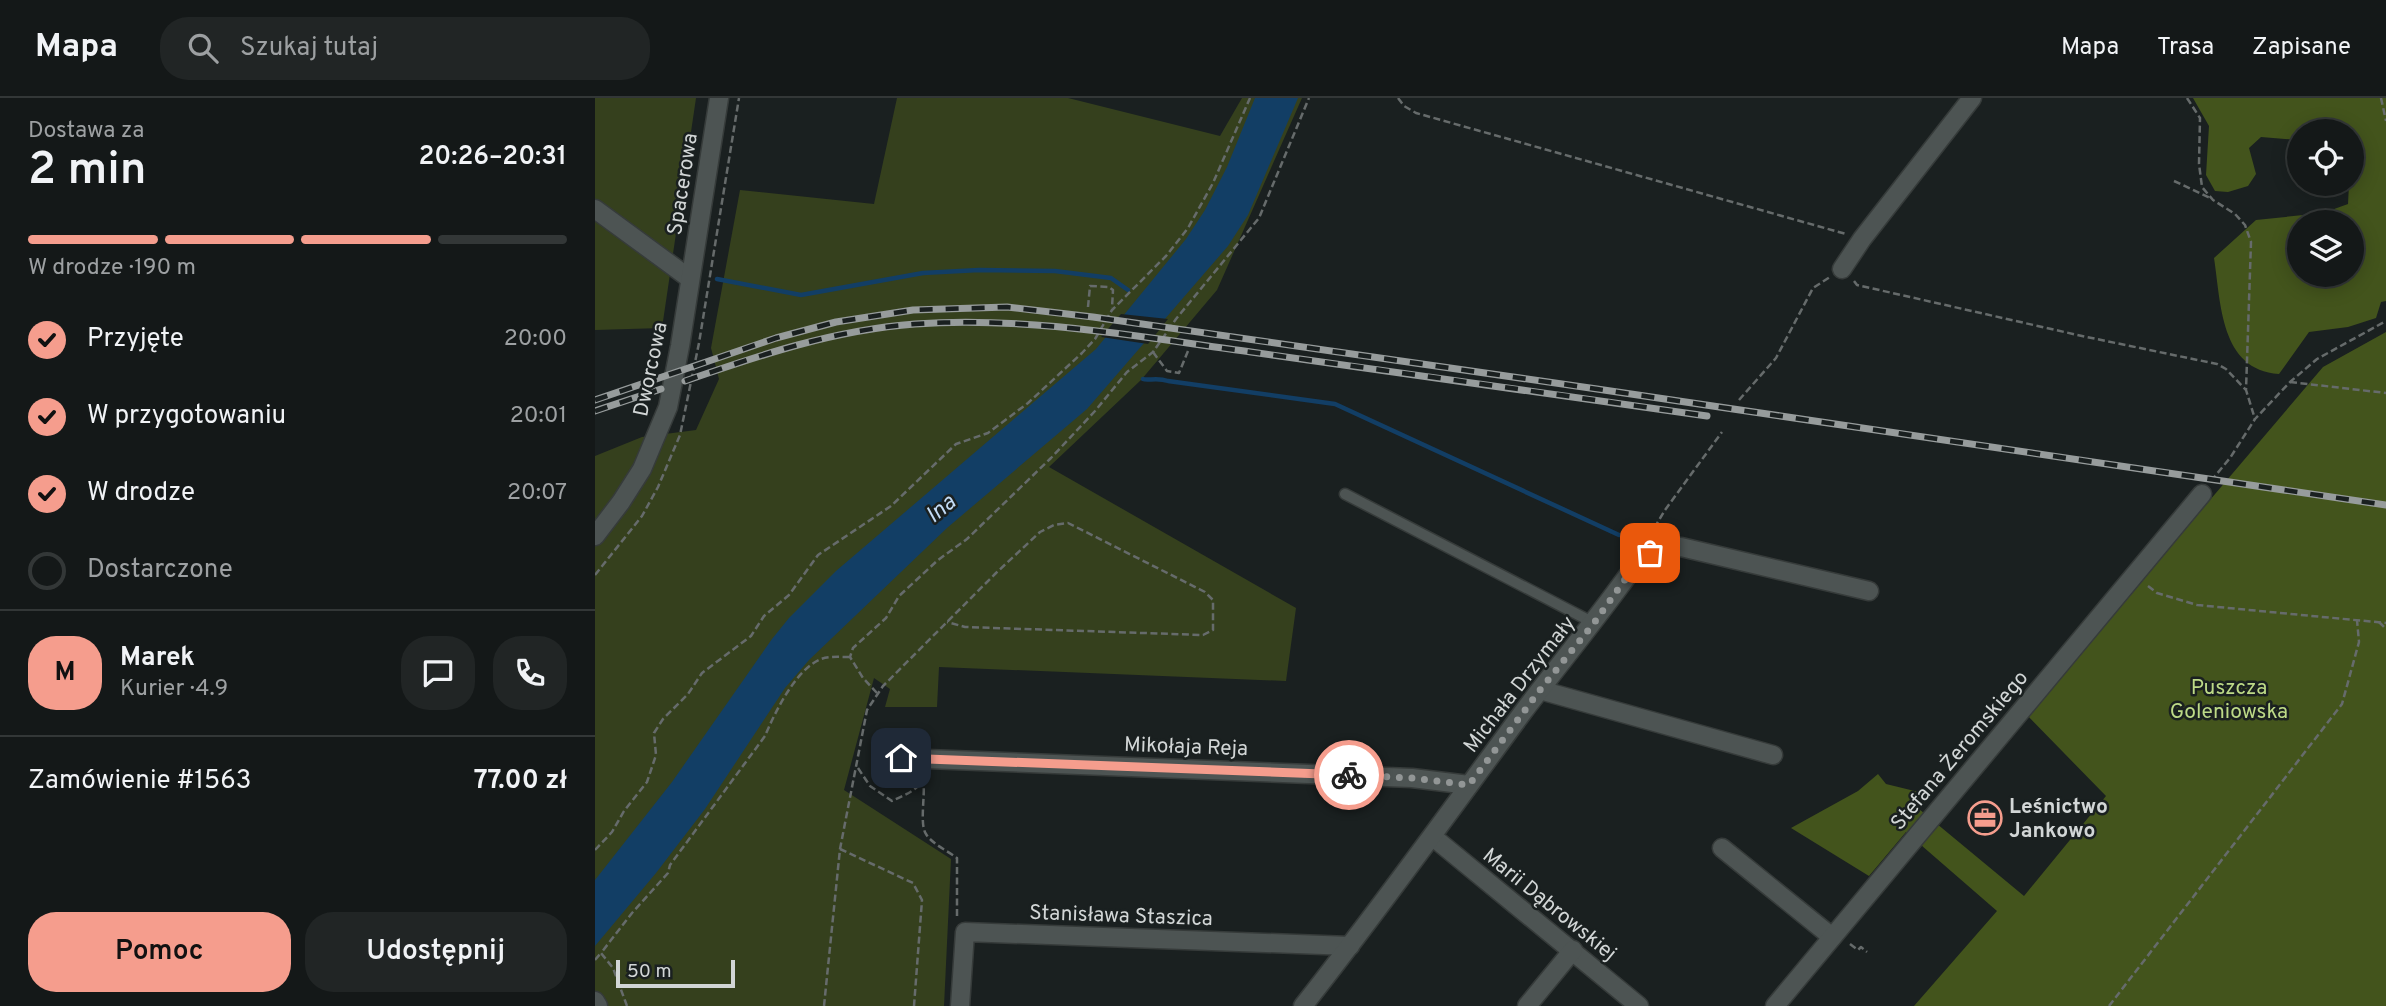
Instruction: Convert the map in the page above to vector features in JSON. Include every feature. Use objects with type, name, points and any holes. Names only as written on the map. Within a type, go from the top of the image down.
[{"type":"street","name":"Spacerowa","points":[[689,278],[719,98]]},
{"type":"street","points":[[1842,270],[1862,239],[1972,98]]},
{"type":"street","points":[[595,209],[689,278]]},
{"type":"street","name":"Dworcowa","points":[[595,536],[642,469],[669,407],[689,278]]},
{"type":"street","name":"Stefana Żeromskiego","points":[[1775,1006],[2202,494]]},
{"type":"street","points":[[1644,557],[1663,548],[1681,547],[1869,592]]},
{"type":"street","name":"Michała Drzymały","points":[[1303,1006],[1433,837],[1540,690],[1644,557]]},
{"type":"street","points":[[1540,690],[1773,755]]},
{"type":"street","name":"Mikołaja Reja","points":[[901,758],[1399,778],[1469,785]]},
{"type":"street","name":"Marii Dąbrowskiej","points":[[1433,837],[1639,1006]]},
{"type":"street","points":[[1722,848],[1832,937]]},
{"type":"street","points":[[960,1006],[965,932]]},
{"type":"street","name":"Stanisława Staszica","points":[[965,932],[1350,946]]},
{"type":"street","points":[[1527,1006],[1573,950]]},
{"type":"street","points":[[595,1001],[598,1006]]},
{"type":"lane","points":[[1345,494],[1594,623]]},
{"type":"path","points":[[688,399],[739,98]]},
{"type":"path","points":[[595,850],[612,832],[624,811],[647,782],[656,755],[654,733],[663,719],[688,694],[702,673],[751,636],[764,616],[789,595],[818,555],[891,506],[956,444],[988,433],[1037,395],[1082,353],[1112,310],[1166,256],[1188,228],[1213,183],[1250,98]]},
{"type":"path","points":[[850,657],[853,648],[886,618],[899,596],[938,560],[967,540],[1051,458],[1095,411],[1126,372],[1153,352],[1176,319],[1259,218],[1308,98]]},
{"type":"path","points":[[1398,98],[1409,110],[1416,113],[1862,239]]},
{"type":"path","points":[[2187,98],[2200,118],[2199,164],[2202,187],[2213,200]]},
{"type":"path","points":[[2381,98],[2386,121]]},
{"type":"path","points":[[2174,181],[2213,200],[2235,214],[2245,225],[2251,243],[2246,390],[2255,419]]},
{"type":"path","points":[[1739,400],[1776,358],[1813,288],[1842,270],[1857,285],[2217,364],[2227,369],[2246,390]]},
{"type":"path","points":[[1088,307],[1090,286],[1109,287],[1114,293],[1112,310]]},
{"type":"path","points":[[2202,494],[2255,419],[2290,382],[2317,359],[2386,321]]},
{"type":"path","points":[[1153,352],[1167,371],[1179,373],[1188,351]]},
{"type":"path","points":[[2290,382],[2386,393]]},
{"type":"path","points":[[595,575],[642,516],[658,487],[680,435],[684,418]]},
{"type":"path","points":[[1644,557],[1651,532],[1722,432]]},
{"type":"path","points":[[824,1006],[840,849],[867,710],[877,693],[947,622],[1040,532],[1054,525],[1068,523],[1205,592],[1213,600],[1214,615],[1213,630],[1203,635],[965,627],[947,622]]},
{"type":"path","points":[[2134,576],[2157,593],[2197,605],[2386,623]]},
{"type":"path","points":[[2109,1006],[2341,704],[2359,642],[2357,620]]},
{"type":"path","points":[[2379,622],[2386,629]]},
{"type":"path","points":[[595,960],[668,873],[670,865],[765,736],[772,718],[793,685],[815,662],[825,657],[850,657]]},
{"type":"path","points":[[850,657],[863,678],[877,693]]},
{"type":"path","points":[[857,767],[870,786],[892,801],[914,790],[923,778],[931,759]]},
{"type":"path","points":[[923,778],[926,790],[923,827],[927,836],[957,858],[957,922],[965,932]]},
{"type":"path","points":[[840,849],[913,883],[922,900],[914,1006]]},
{"type":"path","points":[[1858,950],[1861,947],[1867,952]]},
{"type":"path","points":[[601,953],[613,968],[627,1006]]},
{"type":"green space","points":[[595,98],[696,98],[662,328],[595,330]]},
{"type":"green space","points":[[897,98],[1068,98],[1220,136],[1242,98],[1302,98],[1217,290],[1141,380],[1049,467],[1296,608],[1286,681],[939,667],[937,707],[885,707],[890,689],[874,678],[844,790],[951,859],[944,1006],[595,1006],[595,456],[642,437],[696,430],[719,379],[711,348],[740,190],[874,204]]},
{"type":"green space","points":[[2193,98],[2386,98],[2386,301],[2381,302],[2376,318],[2348,327],[2309,332],[2279,374],[2260,370],[2245,361],[2234,347],[2227,331],[2214,258],[2256,220],[2287,217],[2287,287],[2364,287],[2364,210],[2331,210],[2348,204],[2348,196],[2364,196],[2364,119],[2287,119],[2287,139],[2261,137],[2249,148],[2256,174],[2248,186],[2228,192],[2215,191],[2206,175],[2209,126]]},
{"type":"green space","name":"Puszcza Goleniowska","points":[[2386,332],[2386,1006],[1914,1006],[1997,911],[1906,832],[1869,876],[1791,828],[1858,791],[1878,774],[1886,784],[1931,795],[1919,809],[2024,896],[2106,796],[2019,707],[2171,521],[2187,527],[2323,367]]},
{"type":"water","name":"Ina","points":[[1255,98],[1298,98],[1248,215],[1228,246],[1087,409],[947,528],[809,660],[785,688],[705,809],[595,946],[595,880],[672,782],[772,639],[836,571],[1096,349],[1186,239],[1205,210],[1227,167]]},
{"type":"pier","points":[[1121,314],[1168,319],[1148,344],[1101,337]]},
{"type":"waterway","points":[[717,279],[801,295],[923,273],[979,270],[1055,271],[1111,278],[1128,290]]},
{"type":"waterway","points":[[1143,379],[1160,379],[1335,404],[1619,535]]},
{"type":"railway","points":[[595,400],[776,338],[836,322],[913,310],[1007,307],[1597,389],[2386,505]]},
{"type":"railway","points":[[685,381],[769,353],[855,332],[915,324],[999,323],[1125,334],[1707,416]]},
{"type":"railway","points":[[595,411],[661,389]]},
{"type":"way so far","points":[[1349,775],[1412,778],[1469,785],[1636,564],[1650,553]]},
{"type":"place","name":"Leśnictwo Jankowo","points":[[1985,818]]},
{"type":"route","points":[[901,758],[1349,775]]}]
